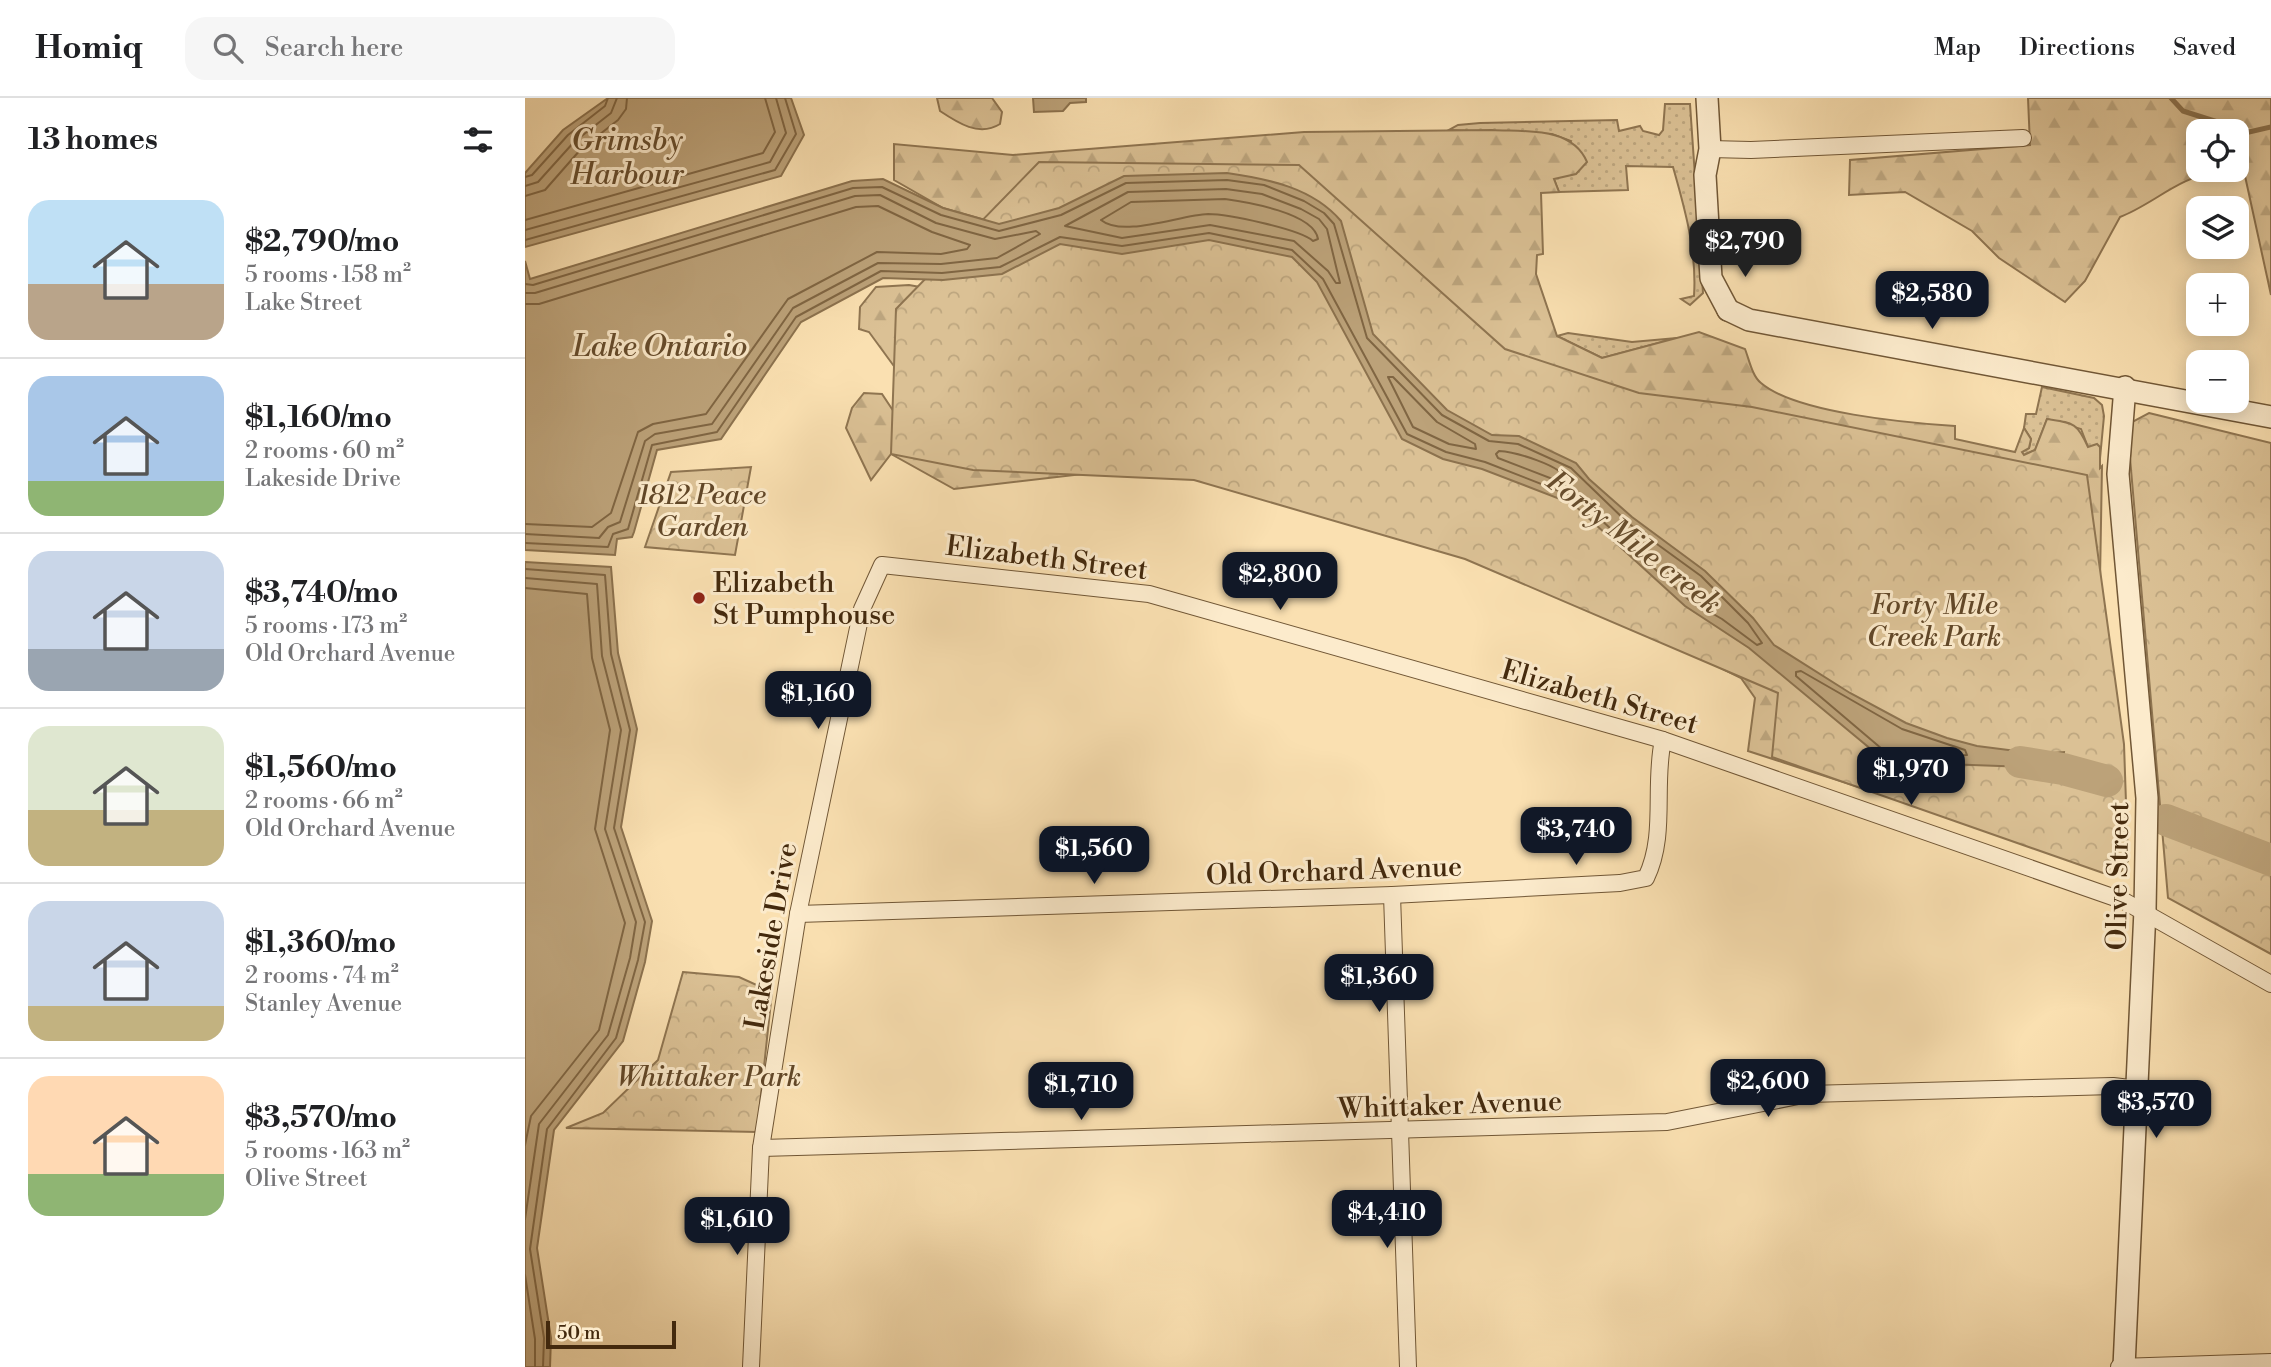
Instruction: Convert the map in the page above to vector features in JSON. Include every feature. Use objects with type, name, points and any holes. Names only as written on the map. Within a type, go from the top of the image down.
[{"type":"street","points":[[1707,98],[1710,149],[1718,172],[1727,310],[1749,320],[2125,387],[2271,416]]},
{"type":"street","points":[[1710,149],[1751,150],[2023,138]]},
{"type":"street","name":"Olive Street","points":[[2121,1367],[2138,1089],[2147,797],[2118,474],[2125,387]]},
{"type":"street","name":"Elizabeth Street","points":[[882,565],[1149,594],[1663,740],[2145,910],[2271,984]]},
{"type":"street","name":"Lakeside Drive","points":[[751,1367],[761,1148],[798,914],[862,610],[882,565]]},
{"type":"street","name":"Old Orchard Avenue","points":[[798,914],[1392,895],[1620,883],[1646,878],[1657,855],[1659,760],[1663,740]]},
{"type":"street","points":[[1392,895],[1408,1367]]},
{"type":"street","name":"Whittaker Avenue","points":[[761,1148],[1402,1132],[1667,1122],[1781,1097],[1808,1094],[2113,1086],[2138,1089]]},
{"type":"street","points":[[2121,1367],[2271,1362]]},
{"type":"green space","points":[[937,98],[992,98],[1002,112],[1000,124],[992,128],[977,129],[961,124],[940,111]]},
{"type":"green space","points":[[2028,98],[2271,98],[2271,295],[2246,182],[2249,182],[2249,119],[2186,119],[2186,181],[2120,217],[2085,281],[2065,302],[1999,258],[1972,231],[1905,192],[1849,195],[1850,160],[2030,145]]},
{"type":"green space","points":[[1665,104],[1690,104],[1703,293],[1690,305],[1681,299],[1694,296],[1694,263],[1686,215],[1673,167],[1626,166],[1628,190],[1559,192],[1554,179],[1571,141],[1552,134],[1449,130],[1458,125],[1480,123],[1617,120],[1619,131],[1640,126],[1643,131],[1659,135],[1663,130]]},
{"type":"green space","name":"Forty Mile Creek Park","points":[[1492,130],[1546,133],[1559,137],[1580,150],[1587,162],[1576,174],[1554,179],[1559,192],[1541,193],[1543,254],[1537,255],[1536,274],[1557,336],[1602,358],[1699,332],[1745,349],[1753,372],[1761,383],[1799,402],[1853,415],[1955,426],[1955,439],[2015,452],[2024,428],[2031,439],[2029,448],[2022,452],[2024,455],[2035,450],[2047,419],[2073,425],[2081,433],[2088,447],[2097,444],[2100,447],[2100,468],[2102,466],[2095,864],[1748,751],[1755,698],[1741,678],[1642,629],[1565,584],[1169,464],[954,489],[891,454],[871,480],[846,428],[852,408],[864,393],[882,394],[894,412],[907,384],[869,332],[859,329],[860,307],[876,287],[909,285],[943,291],[966,275],[1917,763],[999,224],[943,208],[894,180],[894,144],[1013,155],[1304,132]]},
{"type":"green space","name":"Forty Mile Creek Park","points":[[1039,162],[1299,165],[1505,349],[1639,393],[1752,407],[2087,475],[2124,744],[2128,861],[2120,873],[2103,873],[1772,757],[1778,693],[1465,559],[1194,480],[973,470],[891,454],[896,309]]},
{"type":"green space","points":[[1568,333],[1632,342],[1677,338],[1602,358],[1557,336]]},
{"type":"green space","points":[[2042,387],[2094,398],[2102,405],[2104,416],[2099,469],[2093,447],[2088,447],[2081,429],[2047,419],[2035,450],[2024,455],[2022,452],[2029,448],[2031,439],[2024,428],[2026,414],[2036,414]]},
{"type":"green space","points":[[2149,413],[2271,443],[2271,954],[2168,898],[2130,458],[2132,422]]},
{"type":"green space","name":"1812 Peace Garden","points":[[751,467],[735,555],[645,547],[671,472]]},
{"type":"green space","name":"Whittaker Park","points":[[683,972],[739,977],[772,992],[757,1132],[566,1128],[603,1113],[658,1060]]},
{"type":"water","name":"Grimsby Harbour","points":[[608,98],[791,98],[804,135],[781,176],[525,247],[525,173],[563,130]]},
{"type":"water","points":[[1033,98],[1086,98],[1086,102],[1070,103],[1063,111],[1034,112]]},
{"type":"water","name":"Lake Ontario","points":[[1227,173],[1259,178],[1304,193],[1317,200],[1341,221],[1373,334],[1447,410],[1492,435],[1519,436],[1576,463],[1589,479],[1632,517],[1705,571],[1753,618],[1774,645],[1850,693],[1906,723],[1947,738],[1977,746],[2039,754],[2064,752],[2061,782],[2050,781],[2027,767],[1917,763],[1878,755],[1749,648],[1685,606],[1573,504],[1482,469],[1443,459],[1402,439],[1317,282],[1292,257],[1209,240],[1122,254],[1060,244],[1002,274],[943,280],[883,278],[801,322],[721,439],[657,450],[632,537],[617,539],[615,555],[525,550],[525,261],[530,279],[852,181],[883,179],[943,208],[999,224],[1059,208],[1124,176]]},
{"type":"water","points":[[525,562],[611,567],[618,653],[637,729],[621,827],[652,921],[645,962],[623,1041],[554,1130],[537,1248],[551,1338],[550,1367],[525,1367]]},
{"type":"waterway","points":[[2171,98],[2183,111],[2249,132],[2271,127]]},
{"type":"waterway","name":"Forty Mile creek","points":[[2020,762],[2063,769],[2107,781]]},
{"type":"waterway","name":"Forty Mile creek","points":[[2166,820],[2271,860]]},
{"type":"place","name":"Elizabeth St Pumphouse","points":[[699,598]]}]
